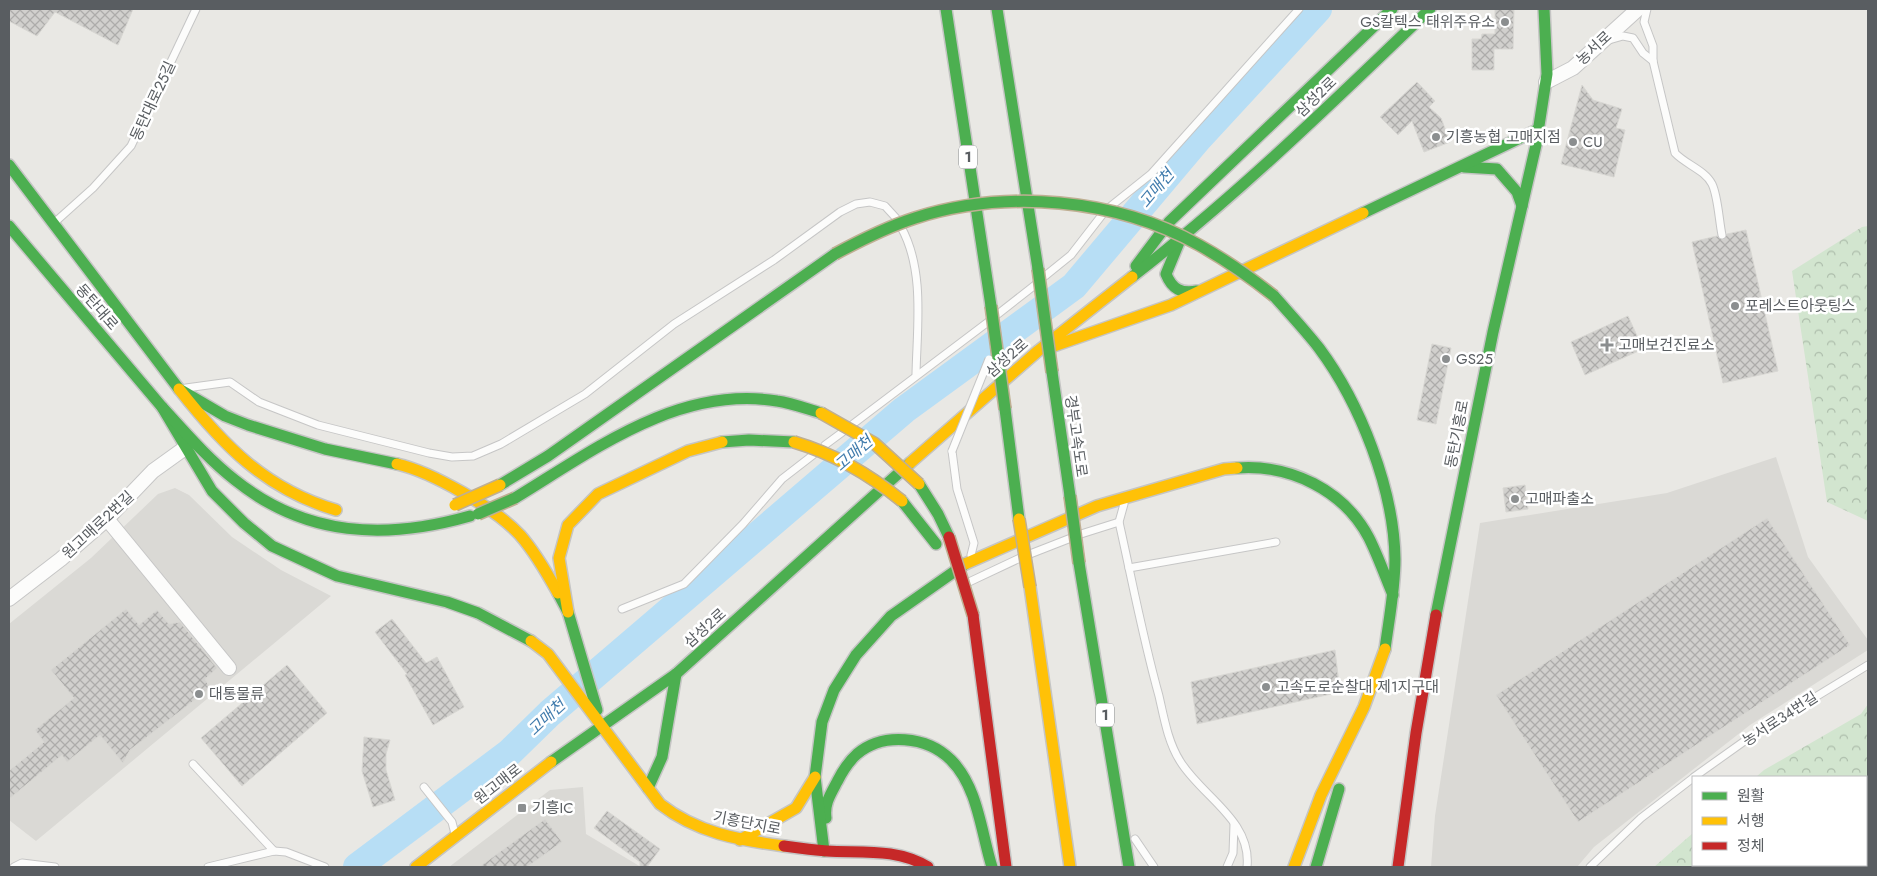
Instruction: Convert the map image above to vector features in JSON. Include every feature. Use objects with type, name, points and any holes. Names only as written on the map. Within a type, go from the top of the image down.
[{"type":"main road","name":"1","points":[[946,9],[991,306],[1019,519],[1070,867]]},
{"type":"main road","name":"경부고속도로","points":[[997,9],[1038,269],[1079,563],[1122,815],[1129,867]]},
{"type":"main road","points":[[1117,290],[1169,222],[1392,9]]},
{"type":"main road","name":"삼성2로","points":[[601,726],[676,674],[873,495],[1038,351],[1181,239],[1272,159],[1430,9]]},
{"type":"main road","name":"동탄기흥로","points":[[1398,867],[1418,727],[1440,600],[1493,333],[1539,129],[1546,82],[1547,55],[1544,9]]},
{"type":"main road","points":[[1038,351],[1062,345],[1122,324],[1204,290],[1539,129]]},
{"type":"main road","points":[[9,166],[52,225],[212,429],[252,468],[312,503],[349,512]]},
{"type":"main road","points":[[1460,167],[1496,169],[1508,179],[1517,192],[1522,206]]},
{"type":"main road","points":[[441,508],[456,505],[500,485],[556,450],[835,254],[892,226],[928,214],[962,207],[1051,202],[1097,207],[1140,219],[1169,230],[1231,262],[1274,296],[1318,348],[1361,419],[1374,452],[1390,507],[1395,558],[1393,595],[1384,654],[1364,707],[1316,867]]},
{"type":"main road","name":"동탄대로","points":[[9,226],[18,245],[162,407]]},
{"type":"main road","points":[[1181,239],[1166,274],[1170,284],[1176,291],[1186,294],[1204,290]]},
{"type":"main road","points":[[179,389],[225,416],[248,425],[325,449],[406,466],[442,482],[473,499],[504,520],[520,535],[544,566],[568,612]]},
{"type":"main road","points":[[162,407],[233,478],[262,499],[311,520],[348,531],[385,533],[415,531],[442,526],[515,498],[614,439],[678,407],[717,398],[756,397],[794,402],[851,427],[893,457],[919,484],[938,514],[949,537],[969,617],[978,663],[1006,867]]},
{"type":"main road","points":[[162,407],[212,490],[244,523],[272,546],[337,576],[447,602],[478,613],[527,638],[548,654],[571,683],[592,705]]},
{"type":"main road","points":[[601,726],[592,705],[586,672],[568,612],[558,558],[560,545],[568,525],[598,494],[696,449],[720,442],[749,440],[794,442],[832,454],[846,461],[883,485],[902,501],[940,552],[969,617]]},
{"type":"main road","points":[[824,851],[815,777],[822,722],[828,704],[856,655],[891,616],[969,562],[1108,509],[1135,494],[1224,470],[1253,466],[1291,473],[1322,488],[1347,508],[1368,537],[1393,595]]},
{"type":"main road","points":[[548,654],[564,652],[575,636]]},
{"type":"main road","points":[[648,788],[662,757],[676,674]]},
{"type":"main road","points":[[1294,867],[1321,795],[1364,707]]},
{"type":"main road","name":"기흥단지로","points":[[601,726],[660,804],[684,822],[714,834],[740,840],[824,851],[881,852],[922,862],[928,867]]},
{"type":"main road","name":"원고매로","points":[[416,867],[550,762],[601,726]]},
{"type":"main road","points":[[824,851],[826,837],[824,804],[847,764],[858,753],[872,744],[895,740],[917,740],[930,745],[951,761],[967,783],[992,867]]},
{"type":"main road","points":[[740,840],[796,808],[815,777]]},
{"type":"street","name":"농서로","points":[[1546,82],[1573,68],[1638,9]]},
{"type":"street","name":"원고매로2번길","points":[[9,599],[62,559],[107,520],[153,471],[185,448]]},
{"type":"street","points":[[107,520],[229,668]]},
{"type":"lane","name":"동탄대로25길","points":[[52,225],[93,188],[131,146],[196,9]]},
{"type":"lane","points":[[622,609],[684,584],[743,524],[782,479],[916,374],[949,354],[1071,256],[1106,209],[1151,174],[1299,9]]},
{"type":"lane","points":[[1647,9],[1644,22],[1653,46],[1652,61],[1675,153],[1682,161],[1699,171],[1712,183],[1722,235]]},
{"type":"lane","points":[[1600,44],[1623,36],[1634,38],[1643,53],[1652,61]]},
{"type":"lane","points":[[179,389],[230,382],[259,402],[318,424],[429,453],[452,457],[473,456],[501,444],[585,394],[674,324],[774,260],[840,212],[856,204],[870,202],[885,206],[895,217],[908,239],[916,275],[916,374]]},
{"type":"lane","points":[[969,562],[974,543],[957,489],[952,451],[996,342]]},
{"type":"lane","points":[[1135,494],[1123,505],[1119,522],[1143,632],[1170,738],[1179,761],[1196,782],[1234,821],[1243,839],[1247,867]]},
{"type":"lane","points":[[1108,509],[1119,522]]},
{"type":"lane","points":[[952,590],[1056,543],[1119,522]]},
{"type":"lane","points":[[1129,568],[1276,542]]},
{"type":"lane","points":[[824,804],[821,778],[824,755],[828,731],[839,696],[848,678],[870,647],[884,632],[905,616]]},
{"type":"lane","name":"농서로34번길","points":[[1697,776],[1753,735],[1868,665]]},
{"type":"lane","points":[[193,764],[274,851]]},
{"type":"lane","name":"농서로34번길","points":[[1590,867],[1641,818],[1692,780]]},
{"type":"lane","points":[[424,787],[452,822],[456,836]]},
{"type":"lane","points":[[1122,815],[1141,851],[1154,867]]},
{"type":"lane","points":[[1227,867],[1234,854],[1234,821]]},
{"type":"lane","points":[[208,867],[274,851],[286,852],[324,867]]},
{"type":"lane","points":[[14,867],[22,863],[56,867]]},
{"type":"shaded area","points":[[1776,457],[1808,557],[1868,640],[1868,650],[1750,725],[1594,847],[1577,867],[1431,867],[1435,816],[1480,523],[1667,493]]},
{"type":"shaded area","points":[[175,488],[189,495],[232,537],[281,570],[331,596],[36,841],[9,820],[9,624],[91,558],[158,494]]},
{"type":"shaded area","points":[[583,787],[586,834],[641,867],[449,867],[550,790]]},
{"type":"green space","points":[[1868,226],[1868,521],[1827,502],[1792,271],[1862,227]]},
{"type":"green space","points":[[1868,704],[1868,867],[1654,867],[1692,834],[1692,866],[1867,866],[1867,776],[1757,776],[1764,770],[1861,714]]},
{"type":"building","points":[[9,9],[133,9],[118,45],[55,12],[37,36],[9,21]]},
{"type":"building","points":[[1495,9],[1514,9],[1513,49],[1494,49],[1494,70],[1472,70],[1472,39],[1481,39],[1482,34],[1495,34]]},
{"type":"building","points":[[1417,82],[1435,101],[1429,107],[1441,118],[1450,142],[1424,152],[1412,121],[1398,135],[1380,117]]},
{"type":"building","points":[[1582,85],[1593,100],[1622,109],[1616,128],[1625,130],[1614,177],[1561,164]]},
{"type":"building","name":"포레스트아웃팅스","points":[[1746,230],[1778,371],[1723,383],[1692,242],[1717,236],[1723,240],[1727,234]]},
{"type":"building","name":"고매보건진료소","points":[[1628,316],[1643,349],[1585,375],[1571,342]]},
{"type":"building","points":[[1432,344],[1451,348],[1436,424],[1417,420]]},
{"type":"building","name":"고매파출소","points":[[1525,485],[1528,509],[1506,512],[1503,488]]},
{"type":"building","points":[[1767,518],[1850,645],[1578,822],[1496,695]]},
{"type":"building","points":[[126,609],[139,625],[157,610],[169,624],[180,622],[217,668],[205,679],[210,688],[130,750],[123,763],[100,735],[67,762],[62,755],[9,799],[9,771],[44,742],[35,730],[74,698],[51,670]]},
{"type":"building","points":[[392,619],[426,663],[437,657],[464,707],[433,725],[405,675],[407,674],[375,632]]},
{"type":"building","name":"고속도로순찰대 제1지구대","points":[[1335,650],[1340,692],[1197,724],[1191,682]]},
{"type":"building","points":[[287,665],[327,713],[242,786],[201,738]]},
{"type":"building","points":[[364,737],[390,740],[386,754],[386,770],[395,800],[373,807],[362,771]]},
{"type":"building","points":[[607,811],[660,849],[647,867],[640,867],[640,862],[594,828]]},
{"type":"building","points":[[545,819],[562,842],[527,867],[479,867]]},
{"type":"waterway","name":"고매천","points":[[357,867],[509,753],[550,713],[904,410],[1074,286],[1198,139],[1318,9]]},
{"type":"traffic: fast","points":[[946,9],[991,306]]},
{"type":"traffic: fast","points":[[997,9],[1038,269]]},
{"type":"traffic: fast","points":[[1136,266],[1169,222],[1392,9]]},
{"type":"traffic: fast","points":[[1132,277],[1210,214],[1247,181],[1430,9]]},
{"type":"traffic: fast","points":[[1436,615],[1493,332],[1536,145],[1547,74],[1544,9]]},
{"type":"traffic: fast","points":[[1363,213],[1539,129]]},
{"type":"traffic: fast","points":[[9,165],[179,389],[225,416],[248,425],[325,449],[397,464]]},
{"type":"traffic: fast","points":[[1464,167],[1497,169],[1517,192],[1522,206]]},
{"type":"traffic: fast","points":[[835,254],[894,225],[950,209],[986,203],[1023,201],[1060,203],[1096,208],[1132,217],[1166,229],[1219,257],[1247,275],[1274,296]]},
{"type":"traffic: fast","points":[[9,226],[162,407],[212,491],[244,523],[272,546],[337,576],[447,602],[478,613],[531,641]]},
{"type":"traffic: fast","points":[[1180,240],[1166,274],[1174,287],[1186,292],[1197,291]]},
{"type":"traffic: fast","points":[[500,485],[548,456],[835,254]]},
{"type":"traffic: fast","points":[[1038,269],[1052,372]]},
{"type":"traffic: fast","points":[[1274,296],[1314,341],[1334,370],[1361,420],[1381,476],[1393,532],[1395,559],[1393,593],[1385,649]]},
{"type":"traffic: fast","points":[[991,306],[1005,409]]},
{"type":"traffic: fast","points":[[1052,372],[1070,496]]},
{"type":"traffic: fast","points":[[515,498],[607,442],[672,412],[706,403],[741,399],[783,402],[821,413]]},
{"type":"traffic: fast","points":[[162,407],[197,445],[235,480],[262,499],[290,513],[318,523],[377,530],[408,529],[470,516]]},
{"type":"traffic: fast","points":[[1005,409],[1019,519]]},
{"type":"traffic: fast","points":[[722,442],[749,440],[794,442]]},
{"type":"traffic: fast","points":[[551,762],[676,674],[910,463]]},
{"type":"traffic: fast","points":[[1237,468],[1276,470],[1295,476],[1314,484],[1345,506],[1369,538],[1393,595]]},
{"type":"traffic: fast","points":[[919,484],[938,514],[949,537]]},
{"type":"traffic: fast","points":[[1070,496],[1079,563]]},
{"type":"traffic: fast","points":[[478,514],[515,498]]},
{"type":"traffic: fast","points":[[902,501],[936,544]]},
{"type":"traffic: fast","points":[[1079,563],[1129,867]]},
{"type":"traffic: fast","points":[[824,851],[815,777],[822,722],[834,690],[856,655],[891,616],[965,564]]},
{"type":"traffic: fast","points":[[558,593],[568,612],[597,710]]},
{"type":"traffic: fast","points":[[648,788],[662,757],[676,674]]},
{"type":"traffic: fast","points":[[826,818],[826,808],[830,795],[846,767],[857,754],[879,742],[892,740],[918,742],[941,752],[960,771],[973,796],[992,867]]},
{"type":"traffic: fast","points":[[1316,867],[1339,789]]},
{"type":"traffic: slow","points":[[1048,348],[1171,305],[1363,213]]},
{"type":"traffic: slow","points":[[910,463],[1038,351],[1132,277]]},
{"type":"traffic: slow","points":[[179,389],[212,429],[247,463],[288,490],[336,510]]},
{"type":"traffic: slow","points":[[821,413],[874,443],[919,484]]},
{"type":"traffic: slow","points":[[568,612],[559,558],[568,525],[598,494],[688,451],[722,442]]},
{"type":"traffic: slow","points":[[794,442],[824,452],[851,466],[877,482],[902,501]]},
{"type":"traffic: slow","points":[[397,464],[411,468],[462,492],[509,525],[531,548],[558,593]]},
{"type":"traffic: slow","points":[[965,564],[1097,506],[1224,469],[1237,468]]},
{"type":"traffic: slow","points":[[455,505],[500,485]]},
{"type":"traffic: slow","points":[[1019,519],[1030,587]]},
{"type":"traffic: slow","points":[[1030,587],[1070,867]]},
{"type":"traffic: slow","points":[[531,641],[548,654],[660,804],[689,822],[719,834],[784,846]]},
{"type":"traffic: slow","points":[[1294,867],[1321,795],[1364,707],[1385,649]]},
{"type":"traffic: slow","points":[[416,867],[551,762]]},
{"type":"traffic: slow","points":[[740,840],[796,808],[815,777]]},
{"type":"traffic: jam","points":[[949,537],[973,615]]},
{"type":"traffic: jam","points":[[973,615],[1006,867]]},
{"type":"traffic: jam","points":[[1398,867],[1416,733],[1436,615]]},
{"type":"traffic: jam","points":[[784,846],[821,851],[891,854],[916,861],[928,867]]},
{"type":"place","name":"GS칼텍스 태위주유소","points":[[1505,22]]},
{"type":"place","name":"기흥농협 고매지점","points":[[1436,137]]},
{"type":"place","name":"CU","points":[[1573,142]]},
{"type":"place","name":"포레스트아웃팅스","points":[[1735,306]]},
{"type":"place","name":"고매보건진료소","points":[[1607,345]]},
{"type":"place","name":"GS25","points":[[1446,359]]},
{"type":"place","name":"고매파출소","points":[[1515,499]]},
{"type":"place","name":"고속도로순찰대 제1지구대","points":[[1266,687]]},
{"type":"place","name":"대통물류","points":[[199,694]]},
{"type":"place","name":"기흥IC","points":[[522,808]]}]
